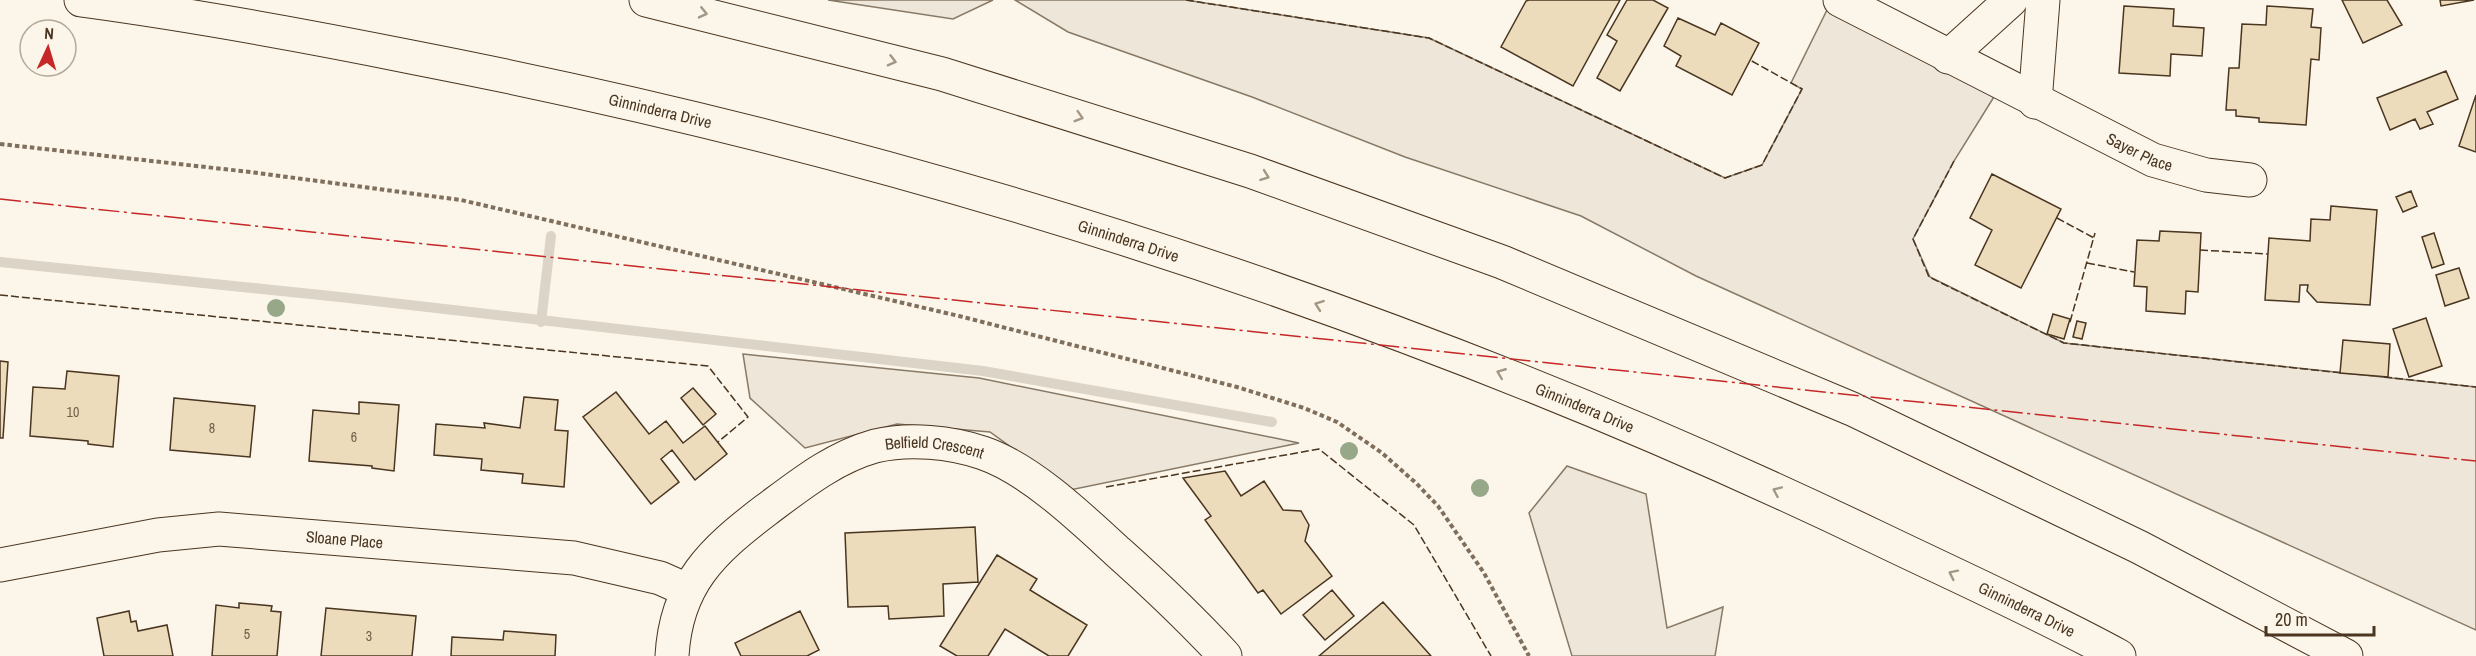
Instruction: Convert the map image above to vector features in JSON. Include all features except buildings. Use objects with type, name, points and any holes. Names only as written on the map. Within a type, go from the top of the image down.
[{"type":"main road","name":"Ginninderra Drive","points":[[81,0],[309,37],[513,76],[705,120],[886,168],[1084,226],[1227,272],[1439,348],[1620,420],[1799,500],[2119,656]]},
{"type":"main road","points":[[646,0],[749,24],[953,78],[1250,171],[1502,262],[1852,409],[2139,547],[2346,656]]},
{"type":"main road","name":"Sayer Place","points":[[1840,0],[2153,160],[2206,176],[2250,180]]},
{"type":"main road","points":[[1948,57],[2011,0]]},
{"type":"main road","points":[[2036,102],[2043,0]]},
{"type":"main road","name":"Belfield Crescent","points":[[672,656],[674,634],[687,590],[701,568],[735,534],[824,466],[876,446],[931,441],[984,453],[1033,480],[1104,538],[1190,617],[1226,656]]},
{"type":"main road","name":"Sloane Place","points":[[0,565],[158,535],[219,529],[574,558],[660,578],[687,590]]},
{"type":"path","points":[[0,144],[250,172],[461,200],[959,316],[1237,387],[1304,408],[1337,422],[1382,453],[1438,506],[1484,573],[1529,656]]},
{"type":"shaded area","points":[[828,0],[993,0],[953,19]]},
{"type":"shaded area","points":[[1015,0],[1186,0],[1429,38],[1725,178],[1762,165],[1802,89],[1791,83],[1827,10],[1997,92],[1954,161],[1913,239],[1930,277],[2064,343],[2476,387],[2476,630],[1696,276],[1581,216],[1405,157],[1252,97],[1068,32]]},
{"type":"shaded area","points":[[743,354],[979,378],[1299,443],[1070,490],[990,432],[897,424],[805,448],[750,398]]},
{"type":"shaded area","points":[[1567,466],[1646,494],[1667,628],[1723,607],[1715,656],[1572,656],[1529,513]]},
{"type":"waterway","points":[[541,322],[551,236]]},
{"type":"waterway","points":[[0,262],[340,297],[983,371],[1272,422]]},
{"type":"fence","points":[[1186,0],[1429,38],[1725,178],[1762,165],[1802,89],[1750,60]]},
{"type":"fence","points":[[1954,161],[1913,239],[1929,277],[2064,343],[2342,373]]},
{"type":"fence","points":[[2057,218],[2094,238]]},
{"type":"fence","points":[[2070,322],[2095,233]]},
{"type":"fence","points":[[2200,250],[2268,254]]},
{"type":"fence","points":[[2087,263],[2134,272]]},
{"type":"fence","points":[[0,295],[708,366],[748,417],[718,442]]},
{"type":"fence","points":[[2384,377],[2476,387]]},
{"type":"fence","points":[[1106,487],[1319,449],[1414,525],[1491,656]]},
{"type":"power","points":[[0,199],[2476,461]]}]
